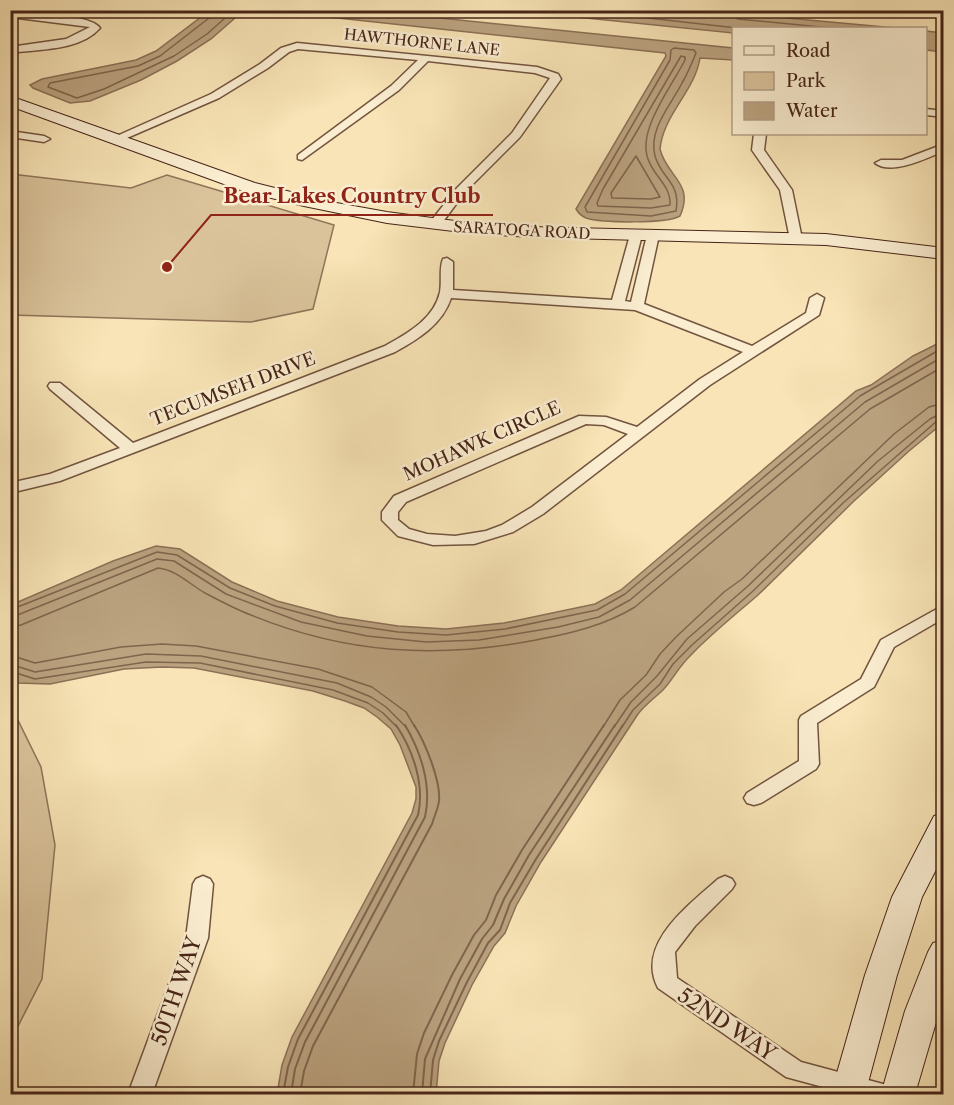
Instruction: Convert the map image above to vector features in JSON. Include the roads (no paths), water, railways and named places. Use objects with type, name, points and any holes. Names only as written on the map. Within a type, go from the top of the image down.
[{"type":"street","points":[[10,14],[83,21],[95,28],[86,36],[73,40],[10,50]]},
{"type":"street","name":"HAWTHORNE LANE","points":[[116,139],[215,96],[290,48],[312,46],[550,73],[556,79],[526,122],[499,154],[460,190],[435,224]]},
{"type":"street","points":[[302,157],[395,88],[426,58]]},
{"type":"street","name":"SARATOGA ROAD","points":[[10,101],[218,177],[285,196],[353,211],[435,224],[514,231],[796,238],[881,245],[944,254]]},
{"type":"street","points":[[927,112],[944,114]]},
{"type":"street","points":[[10,134],[44,139]]},
{"type":"street","points":[[760,135],[758,150],[786,190],[796,238]]},
{"type":"street","points":[[881,163],[904,163],[944,147]]},
{"type":"street","points":[[618,304],[644,235]]},
{"type":"street","points":[[638,306],[644,235]]},
{"type":"street","points":[[447,262],[448,294],[638,306],[752,351]]},
{"type":"street","name":"TECUMSEH DRIVE","points":[[10,488],[55,478],[390,349],[423,328],[435,316],[448,294]]},
{"type":"street","name":"MOHAWK CIRCLE","points":[[639,433],[596,419],[574,422],[400,499],[390,512],[390,520],[402,533],[427,539],[465,540],[501,532],[528,518],[639,433],[705,382],[812,315],[817,298]]},
{"type":"street","points":[[56,386],[131,449]]},
{"type":"street","points":[[754,798],[809,764],[808,720],[868,683],[887,644],[944,610]]},
{"type":"street","points":[[870,1092],[881,975],[907,897],[944,823]]},
{"type":"street","name":"50TH WAY","points":[[140,1095],[197,938],[203,884]]},
{"type":"street","name":"52ND WAY","points":[[724,884],[687,920],[664,950],[666,982],[794,1070],[870,1092]]},
{"type":"street","points":[[870,1092],[921,1011],[944,952]]},
{"type":"water","points":[[209,11],[243,11],[211,39],[141,80],[90,101],[70,103],[30,85],[42,79],[136,60],[156,51]]},
{"type":"water","points":[[272,11],[372,11],[732,48],[732,60],[700,58],[692,81],[662,137],[660,149],[663,158],[682,187],[684,195],[684,205],[680,216],[673,219],[634,222],[594,220],[580,215],[576,209],[666,56],[665,53]]},
{"type":"water","points":[[517,11],[709,11],[885,27],[732,27],[732,33]]},
{"type":"water","points":[[927,31],[943,33],[943,52],[927,50]]},
{"type":"water","points":[[943,341],[943,423],[854,501],[758,595],[707,639],[687,659],[662,691],[638,714],[541,862],[516,906],[505,933],[494,946],[472,985],[439,1061],[436,1094],[277,1094],[282,1065],[292,1037],[412,813],[416,799],[416,787],[400,745],[391,729],[364,708],[313,691],[194,668],[124,669],[50,684],[18,683],[11,675],[11,605],[113,561],[156,546],[180,549],[232,582],[277,601],[338,617],[398,626],[446,629],[504,623],[595,604],[621,590],[856,391],[871,385],[913,356]]},
{"type":"place","name":"Bear Lakes Country Club","points":[[167,267]]}]
